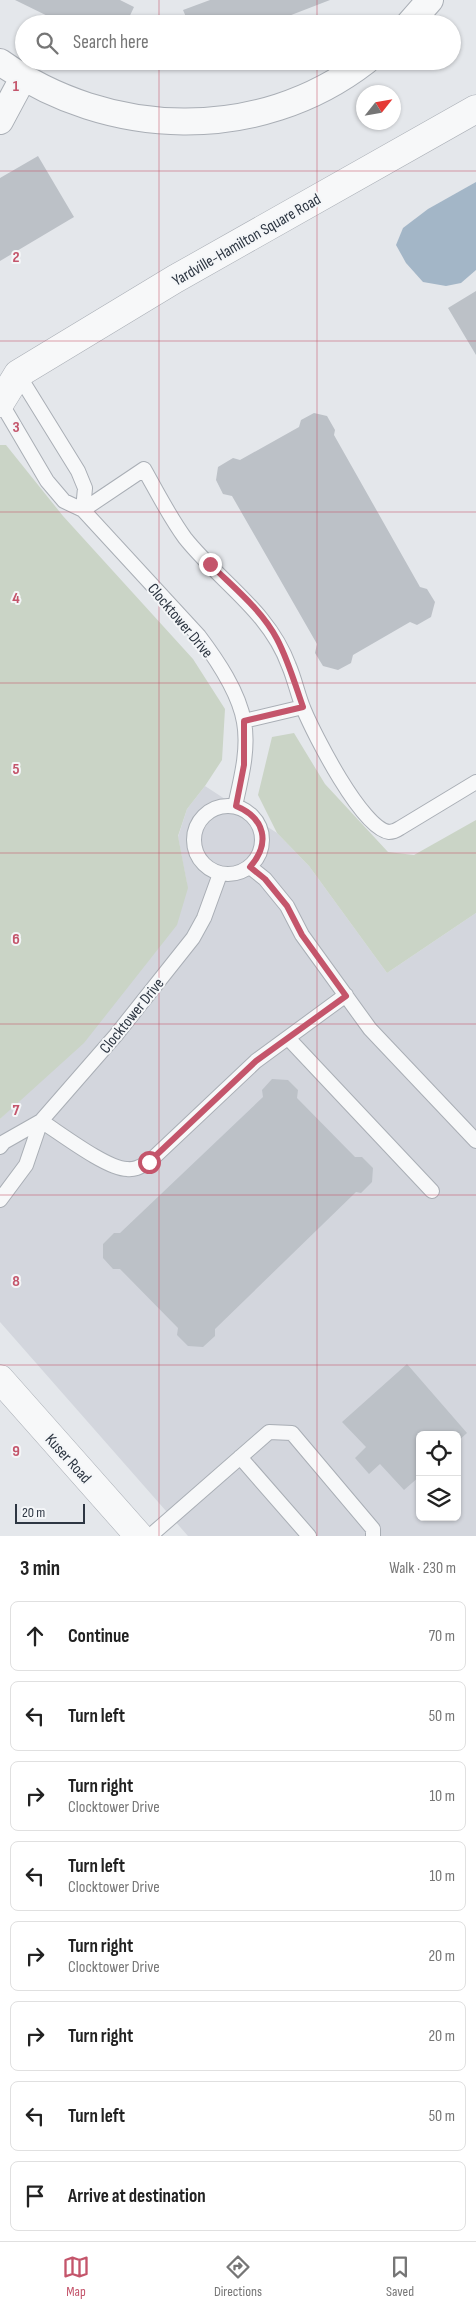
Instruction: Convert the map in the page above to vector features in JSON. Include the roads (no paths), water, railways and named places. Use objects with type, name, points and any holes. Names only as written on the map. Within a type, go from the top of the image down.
[{"type":"street","points":[[417,15],[430,0]]},
{"type":"street","points":[[0,62],[23,78],[60,98],[106,113],[149,120],[192,122],[235,118],[277,108],[317,92],[352,70]]},
{"type":"street","points":[[0,121],[23,78]]},
{"type":"street","name":"Yardville-Hamilton Square Road","points":[[0,402],[9,374],[476,109]]},
{"type":"street","name":"Kuser Road","points":[[0,1379],[139,1536]]},
{"type":"lane","points":[[9,374],[78,471],[85,488],[83,510]]},
{"type":"lane","name":"Clocktower Drive","points":[[0,402],[48,481],[64,501],[83,510],[199,636],[213,656],[235,695],[244,721],[244,765],[236,806]]},
{"type":"lane","points":[[83,510],[144,469],[169,514],[186,538],[253,606],[276,637],[317,740],[341,782],[381,829],[391,832],[400,828],[476,782]]},
{"type":"lane","points":[[244,721],[303,707]]},
{"type":"lane","points":[[236,806],[254,817],[260,826],[262,848],[258,858],[250,867],[230,875],[220,874],[209,869],[200,860],[195,850],[196,826],[212,809],[236,806]]},
{"type":"lane","points":[[250,867],[265,879],[287,906],[302,935],[370,1029],[476,1141]]},
{"type":"lane","name":"Clocktower Drive","points":[[0,1147],[4,1142],[41,1121],[116,1035],[193,938],[204,918],[220,874]]},
{"type":"lane","points":[[41,1121],[104,1161],[124,1169],[136,1169],[149,1162],[256,1061],[346,996]]},
{"type":"lane","points":[[288,1038],[432,1191]]},
{"type":"lane","name":"Clocktower Drive","points":[[0,1200],[26,1165],[41,1121]]},
{"type":"lane","points":[[150,1536],[269,1432],[292,1433],[372,1529],[373,1536]]},
{"type":"lane","points":[[240,1457],[310,1536]]},
{"type":"water","points":[[476,182],[476,270],[461,283],[446,286],[423,282],[406,263],[396,245],[403,228],[428,209]]}]
